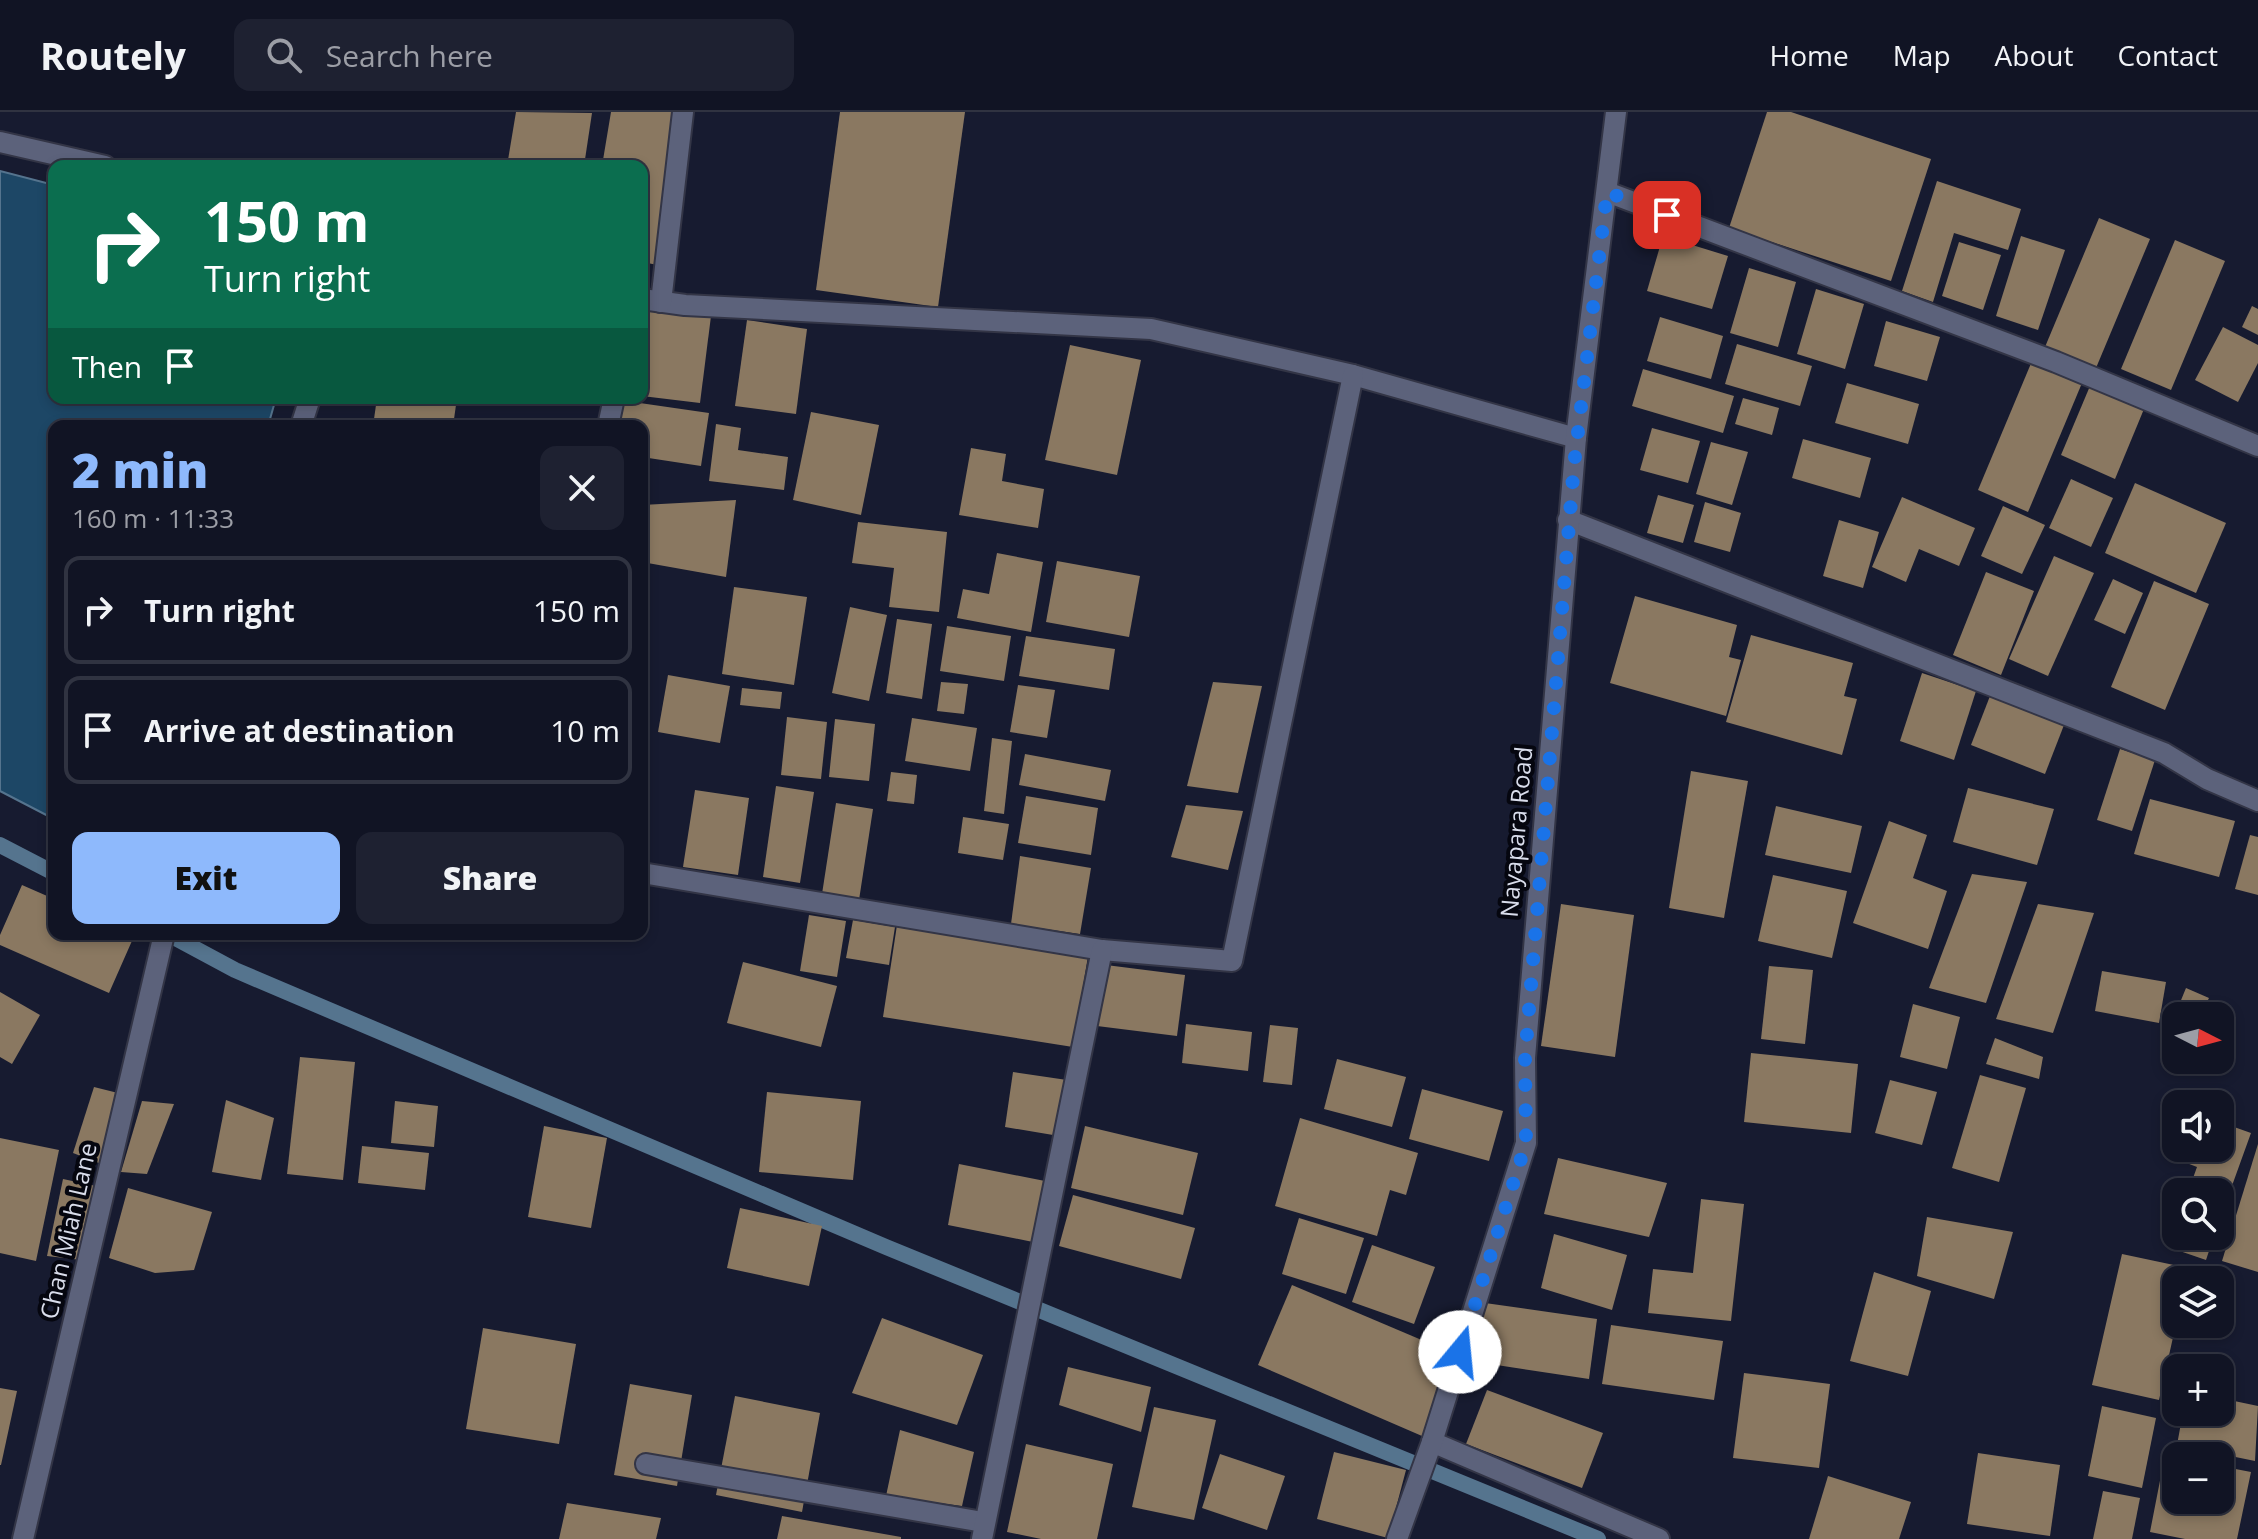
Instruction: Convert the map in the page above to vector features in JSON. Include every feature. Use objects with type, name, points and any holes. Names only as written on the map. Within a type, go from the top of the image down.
[{"type":"street","points":[[683,112],[652,301],[1151,329],[1353,375],[1576,438]]},
{"type":"street","name":"Nayapara Road","points":[[1397,1539],[1432,1442],[1526,1143],[1525,1058],[1568,520],[1616,112]]},
{"type":"street","points":[[0,142],[79,160]]},
{"type":"street","points":[[1607,192],[2056,362],[2258,446]]},
{"type":"street","points":[[648,874],[1102,950],[1232,961],[1353,375]]},
{"type":"street","points":[[1568,520],[2164,753],[2207,779],[2258,801]]},
{"type":"street","name":"Chan Miah Lane","points":[[23,1539],[163,940]]},
{"type":"street","points":[[646,1464],[982,1530],[1102,950]]},
{"type":"street","points":[[1432,1442],[1659,1539]]},
{"type":"water","points":[[0,171],[48,183],[48,404],[274,404],[270,420],[48,420],[48,816],[0,791]]},
{"type":"building","points":[[516,112],[592,113],[585,160],[508,160]]},
{"type":"building","points":[[611,112],[688,112],[663,266],[648,263],[648,160],[603,160]]},
{"type":"building","points":[[840,112],[965,112],[938,307],[816,290]]},
{"type":"building","points":[[1767,112],[1791,112],[1931,159],[1891,281],[1729,228]]},
{"type":"building","points":[[1937,181],[2021,209],[2008,250],[1954,233],[1933,302],[1902,291]]},
{"type":"building","points":[[2099,218],[2150,239],[2096,368],[2045,347]]},
{"type":"building","points":[[1663,236],[1728,256],[1712,309],[1647,291]]},
{"type":"building","points":[[2021,236],[2065,250],[2038,330],[1996,316]]},
{"type":"building","points":[[2175,240],[2225,261],[2171,390],[2121,369]]},
{"type":"building","points":[[1959,242],[2001,255],[1983,310],[1942,296]]},
{"type":"building","points":[[1749,268],[1796,282],[1778,347],[1730,333]]},
{"type":"building","points":[[1816,289],[1864,304],[1845,369],[1797,354]]},
{"type":"building","points":[[2252,306],[2258,309],[2258,335],[2242,327]]},
{"type":"building","points":[[648,308],[711,316],[700,403],[648,397]]},
{"type":"building","points":[[1660,317],[1723,336],[1711,379],[1647,361]]},
{"type":"building","points":[[747,320],[807,329],[796,414],[735,406]]},
{"type":"building","points":[[1886,321],[1940,337],[1927,381],[1874,366]]},
{"type":"building","points":[[2223,327],[2258,345],[2258,363],[2238,402],[2195,380]]},
{"type":"building","points":[[1737,344],[1812,366],[1800,406],[1725,384]]},
{"type":"building","points":[[1070,345],[1141,360],[1117,475],[1045,460]]},
{"type":"building","points":[[2032,361],[2082,383],[2028,512],[1978,490]]},
{"type":"building","points":[[1643,369],[1734,396],[1723,433],[1632,406]]},
{"type":"building","points":[[1847,383],[1919,404],[1908,444],[1835,423]]},
{"type":"building","points":[[2090,386],[2144,409],[2115,479],[2061,455]]},
{"type":"building","points":[[1743,398],[1779,408],[1772,435],[1735,424]]},
{"type":"building","points":[[376,404],[456,404],[454,420],[374,420]]},
{"type":"building","points":[[618,404],[647,404],[709,413],[701,466],[648,458],[648,420],[616,420]]},
{"type":"building","points":[[811,412],[879,425],[861,515],[793,500]]},
{"type":"building","points":[[716,424],[741,428],[738,450],[788,457],[784,490],[709,481]]},
{"type":"building","points":[[1652,428],[1700,441],[1688,483],[1640,470]]},
{"type":"building","points":[[1803,439],[1871,458],[1860,498],[1792,478]]},
{"type":"building","points":[[1711,442],[1748,452],[1732,505],[1696,494]]},
{"type":"building","points":[[971,448],[1006,454],[1002,481],[1044,489],[1038,528],[959,515]]},
{"type":"building","points":[[2071,479],[2113,498],[2091,547],[2049,528]]},
{"type":"building","points":[[2135,483],[2226,523],[2196,593],[2105,553]]},
{"type":"building","points":[[1658,495],[1694,505],[1683,543],[1647,533]]},
{"type":"building","points":[[1902,497],[1975,528],[1959,566],[1919,549],[1906,582],[1872,567]]},
{"type":"building","points":[[736,500],[726,577],[648,563],[648,505]]},
{"type":"building","points":[[1705,502],[1741,513],[1730,552],[1694,542]]},
{"type":"building","points":[[2003,506],[2045,525],[2022,574],[1981,556]]},
{"type":"building","points":[[1839,520],[1879,532],[1863,588],[1823,576]]},
{"type":"building","points":[[858,522],[947,532],[939,612],[889,607],[894,568],[852,563]]},
{"type":"building","points":[[997,553],[1043,562],[1031,632],[957,618],[963,589],[989,594]]},
{"type":"building","points":[[2054,556],[2094,573],[2048,676],[2009,659]]},
{"type":"building","points":[[1057,561],[1140,576],[1129,637],[1046,622]]},
{"type":"building","points":[[1986,572],[2034,591],[2001,675],[1953,655]]},
{"type":"building","points":[[2113,579],[2143,593],[2125,634],[2094,620]]},
{"type":"building","points":[[2154,581],[2209,604],[2165,710],[2111,687]]},
{"type":"building","points":[[734,587],[807,597],[794,685],[722,674]]},
{"type":"building","points":[[1635,596],[1737,625],[1729,657],[1741,660],[1726,716],[1610,683]]},
{"type":"building","points":[[850,607],[887,615],[869,701],[832,693]]},
{"type":"building","points":[[897,619],[932,624],[922,699],[886,693]]},
{"type":"building","points":[[947,626],[1011,636],[1004,681],[940,671]]},
{"type":"building","points":[[1751,635],[1853,663],[1844,696],[1857,699],[1842,755],[1726,722]]},
{"type":"building","points":[[1026,636],[1115,649],[1109,690],[1019,676]]},
{"type":"building","points":[[1922,673],[1976,691],[1954,760],[1900,741]]},
{"type":"building","points":[[668,675],[730,686],[720,743],[658,732]]},
{"type":"building","points":[[941,682],[968,684],[964,714],[937,711]]},
{"type":"building","points":[[1213,682],[1262,686],[1238,793],[1187,786]]},
{"type":"building","points":[[1018,685],[1055,690],[1047,738],[1010,732]]},
{"type":"building","points":[[742,688],[782,692],[780,709],[740,705]]},
{"type":"building","points":[[1990,696],[2064,725],[2045,774],[1971,745]]},
{"type":"building","points":[[787,717],[827,722],[821,779],[781,775]]},
{"type":"building","points":[[912,718],[977,728],[970,771],[905,761]]},
{"type":"building","points":[[835,719],[875,724],[869,781],[829,777]]},
{"type":"building","points":[[992,738],[1012,741],[1004,814],[984,811]]},
{"type":"building","points":[[2120,749],[2155,760],[2132,831],[2097,820]]},
{"type":"building","points":[[1025,754],[1111,770],[1105,801],[1019,785]]},
{"type":"building","points":[[1691,771],[1748,781],[1724,918],[1669,908]]},
{"type":"building","points":[[891,772],[917,775],[914,804],[887,801]]},
{"type":"building","points":[[776,786],[814,792],[800,883],[763,877]]},
{"type":"building","points":[[1968,788],[2054,809],[2037,865],[1953,842]]},
{"type":"building","points":[[695,790],[749,798],[738,875],[683,867]]},
{"type":"building","points":[[1026,796],[1098,808],[1091,855],[1018,843]]},
{"type":"building","points":[[2150,799],[2235,821],[2219,877],[2134,854]]},
{"type":"building","points":[[836,803],[873,809],[859,900],[822,894]]},
{"type":"building","points":[[1186,805],[1243,811],[1228,870],[1171,857]]},
{"type":"building","points":[[1776,806],[1862,826],[1851,873],[1765,855]]},
{"type":"building","points":[[963,817],[1009,824],[1003,860],[958,853]]},
{"type":"building","points":[[1889,821],[1927,835],[1913,878],[1947,891],[1928,949],[1853,923]]},
{"type":"building","points":[[2250,835],[2258,837],[2258,895],[2235,889]]},
{"type":"building","points":[[1020,856],[1091,868],[1080,934],[1011,924]]},
{"type":"building","points":[[1972,874],[2027,882],[1986,1003],[1929,988]]},
{"type":"building","points":[[1773,875],[1847,891],[1832,958],[1758,941]]},
{"type":"building","points":[[22,885],[48,896],[48,940],[132,940],[109,993],[0,945],[0,935]]},
{"type":"building","points":[[1561,904],[1634,915],[1615,1057],[1541,1046]]},
{"type":"building","points":[[2038,904],[2094,913],[2053,1033],[1996,1019]]},
{"type":"building","points":[[809,915],[846,921],[837,977],[800,971]]},
{"type":"building","points":[[853,920],[895,927],[889,965],[846,958]]},
{"type":"building","points":[[897,925],[1088,956],[1073,1047],[883,1017]]},
{"type":"building","points":[[743,962],[837,986],[821,1047],[727,1023]]},
{"type":"building","points":[[1106,965],[1185,975],[1177,1036],[1097,1026]]},
{"type":"building","points":[[1769,966],[1813,970],[1805,1044],[1761,1039]]},
{"type":"building","points":[[2102,971],[2166,982],[2159,1023],[2095,1011]]},
{"type":"building","points":[[2186,988],[2209,998],[2207,1002],[2180,1002]]},
{"type":"building","points":[[0,992],[40,1015],[12,1064],[0,1057]]},
{"type":"building","points":[[1913,1004],[1960,1017],[1947,1069],[1900,1057]]},
{"type":"building","points":[[1186,1024],[1252,1032],[1248,1071],[1182,1063]]},
{"type":"building","points":[[1270,1025],[1298,1028],[1292,1085],[1263,1082]]},
{"type":"building","points":[[1995,1038],[2043,1057],[2039,1079],[1986,1064]]},
{"type":"building","points":[[1751,1053],[1858,1064],[1851,1133],[1744,1122]]},
{"type":"building","points":[[300,1057],[355,1062],[343,1180],[287,1174]]},
{"type":"building","points":[[1337,1059],[1406,1077],[1392,1127],[1324,1109]]},
{"type":"building","points":[[1013,1072],[1067,1080],[1059,1136],[1005,1127]]},
{"type":"building","points":[[1980,1075],[2026,1088],[1999,1182],[1952,1168]]},
{"type":"building","points":[[1890,1080],[1937,1092],[1922,1145],[1875,1133]]},
{"type":"building","points":[[94,1087],[118,1093],[99,1163],[73,1153]]},
{"type":"building","points":[[1422,1089],[1503,1111],[1489,1161],[1409,1139]]},
{"type":"building","points":[[767,1092],[861,1101],[853,1180],[759,1172]]},
{"type":"building","points":[[226,1100],[274,1118],[261,1180],[212,1172]]},
{"type":"building","points":[[142,1101],[174,1104],[147,1174],[121,1172]]},
{"type":"building","points":[[395,1101],[438,1106],[434,1147],[391,1143]]},
{"type":"building","points":[[1300,1118],[1418,1153],[1406,1195],[1390,1190],[1377,1236],[1275,1206]]},
{"type":"building","points":[[544,1126],[607,1138],[591,1228],[528,1217]]},
{"type":"building","points":[[1085,1126],[1198,1153],[1183,1215],[1071,1188]]},
{"type":"building","points":[[2234,1127],[2251,1133],[2234,1180],[2193,1178],[2197,1167],[2184,1162],[2234,1162]]},
{"type":"building","points":[[0,1138],[59,1150],[36,1261],[0,1253]]},
{"type":"building","points":[[2258,1144],[2258,1272],[2222,1261],[2225,1250],[2234,1250],[2234,1222]]},
{"type":"building","points":[[362,1146],[429,1153],[425,1190],[358,1183]]},
{"type":"building","points":[[1558,1158],[1667,1183],[1649,1237],[1544,1214]]},
{"type":"building","points":[[959,1164],[1045,1181],[1033,1242],[948,1225]]},
{"type":"building","points":[[63,1179],[96,1186],[82,1260],[47,1256]]},
{"type":"building","points":[[128,1188],[212,1212],[194,1270],[155,1273],[109,1258]]},
{"type":"building","points":[[1073,1195],[1195,1228],[1181,1279],[1059,1246]]},
{"type":"building","points":[[1701,1199],[1744,1204],[1731,1321],[1648,1313],[1653,1269],[1693,1273]]},
{"type":"building","points":[[740,1208],[822,1226],[809,1286],[727,1268]]},
{"type":"building","points":[[1927,1217],[2013,1232],[1994,1299],[1917,1276]]},
{"type":"building","points":[[1299,1218],[1364,1238],[1346,1294],[1282,1274]]},
{"type":"building","points":[[1554,1234],[1627,1255],[1612,1310],[1541,1288]]},
{"type":"building","points":[[1372,1245],[1435,1267],[1414,1324],[1352,1302]]},
{"type":"building","points":[[2177,1250],[2209,1250],[2206,1260]]},
{"type":"building","points":[[2122,1254],[2179,1266],[2162,1266],[2162,1338],[2173,1338],[2169,1354],[2162,1354],[2159,1400],[2092,1385]]},
{"type":"building","points":[[1874,1272],[1931,1291],[1908,1376],[1850,1361]]},
{"type":"building","points":[[1292,1285],[1457,1355],[1422,1436],[1258,1365]]},
{"type":"building","points":[[1485,1303],[1597,1319],[1589,1379],[1477,1362]]},
{"type":"building","points":[[882,1318],[983,1355],[957,1425],[852,1393]]},
{"type":"building","points":[[1611,1325],[1723,1341],[1714,1400],[1602,1384]]},
{"type":"building","points":[[483,1328],[576,1344],[559,1444],[466,1429]]},
{"type":"building","points":[[1068,1367],[1151,1387],[1141,1432],[1059,1405]]},
{"type":"building","points":[[1744,1373],[1830,1384],[1819,1468],[1733,1458]]},
{"type":"building","points":[[630,1384],[692,1395],[677,1486],[614,1475]]},
{"type":"building","points":[[0,1388],[17,1391],[1,1465],[0,1465]]},
{"type":"building","points":[[1487,1390],[1603,1433],[1582,1488],[1466,1444]]},
{"type":"building","points":[[735,1396],[820,1413],[802,1512],[716,1495]]},
{"type":"building","points":[[2234,1401],[2258,1406],[2255,1461],[2234,1457],[2234,1442],[2178,1442],[2180,1426],[2234,1426]]},
{"type":"building","points":[[2102,1406],[2156,1418],[2142,1488],[2088,1476]]},
{"type":"building","points":[[1154,1407],[1216,1420],[1194,1520],[1132,1507]]},
{"type":"building","points":[[900,1430],[974,1452],[962,1506],[886,1496]]},
{"type":"building","points":[[1026,1444],[1113,1464],[1097,1539],[1041,1539],[1007,1532]]},
{"type":"building","points":[[1334,1452],[1406,1470],[1388,1538],[1317,1519]]},
{"type":"building","points":[[1978,1453],[2060,1465],[2050,1536],[1967,1524]]},
{"type":"building","points":[[1220,1454],[1285,1476],[1267,1530],[1202,1508]]},
{"type":"building","points":[[2234,1469],[2251,1472],[2237,1539],[2185,1539],[2150,1532],[2162,1470],[2162,1514],[2234,1514]]},
{"type":"building","points":[[1828,1476],[1911,1502],[1899,1539],[1809,1539]]},
{"type":"building","points":[[2103,1491],[2140,1498],[2132,1539],[2093,1539]]},
{"type":"building","points":[[567,1503],[661,1518],[656,1539],[559,1539]]},
{"type":"building","points":[[782,1516],[901,1537],[901,1539],[777,1539]]},
{"type":"waterway","points":[[0,845],[48,870]]},
{"type":"waterway","points":[[179,940],[235,970],[886,1247],[1598,1539]]},
{"type":"route","points":[[1460,1352],[1526,1143],[1525,1058],[1568,520],[1607,192],[1667,215]]}]
